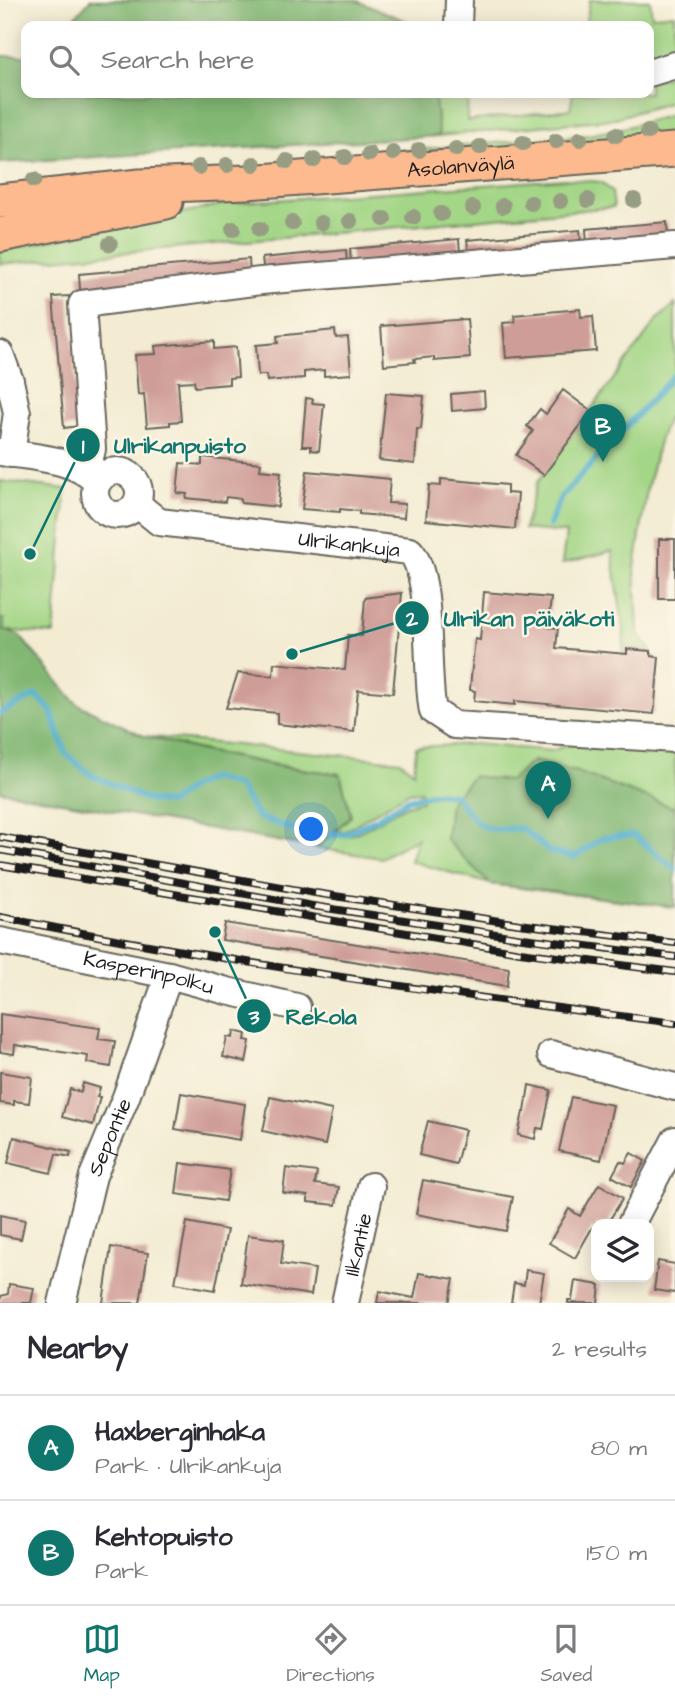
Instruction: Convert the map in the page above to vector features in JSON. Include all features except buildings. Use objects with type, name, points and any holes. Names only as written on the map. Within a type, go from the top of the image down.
[{"type":"main road","name":"Asolanväylä","points":[[0,201],[140,186],[247,183],[675,150]]},
{"type":"main road","name":"Asolanväylä","points":[[0,235],[247,183]]},
{"type":"street","points":[[458,21],[459,0]]},
{"type":"street","points":[[654,71],[675,65]]},
{"type":"street","points":[[0,354],[5,381],[17,413],[5,453],[50,460],[92,476],[82,304],[261,281],[675,246]]},
{"type":"street","name":"Ulrikankuja","points":[[92,476],[96,500],[103,511],[110,514],[125,514],[137,504],[159,522],[410,551],[419,565],[424,593],[433,712],[454,725],[675,738]]},
{"type":"street","name":"Kasperinpolku","points":[[0,941],[169,975],[297,1006]]},
{"type":"street","name":"Sepontie","points":[[62,1303],[93,1176],[126,1097],[169,975]]},
{"type":"street","points":[[551,1054],[675,1087]]},
{"type":"street","points":[[634,1219],[675,1140]]},
{"type":"street","name":"Ilkantie","points":[[345,1303],[370,1186]]},
{"type":"green space","points":[[90,0],[355,0],[407,21],[71,21]]},
{"type":"green space","points":[[590,0],[650,0],[652,16],[674,14],[675,51],[654,58],[654,21],[586,21]]},
{"type":"green space","points":[[0,56],[21,56],[21,98],[435,98],[439,136],[0,163]]},
{"type":"green space","points":[[675,75],[675,101],[611,119],[439,136],[435,98],[468,98],[467,121],[570,109],[572,98],[654,98],[654,80]]},
{"type":"green space","points":[[675,114],[675,135],[376,161],[380,153],[588,135]]},
{"type":"green space","points":[[566,179],[601,182],[612,192],[614,207],[0,264],[0,251],[230,203]]},
{"type":"green space","points":[[675,304],[675,401],[659,441],[647,489],[635,568],[638,632],[651,651],[628,649],[627,654],[623,654],[624,632],[612,551],[562,564],[566,533],[524,529],[537,483],[657,320]]},
{"type":"green space","points":[[0,481],[66,489],[54,634],[3,630],[4,619],[0,619]]},
{"type":"green space","points":[[0,619],[4,619],[4,630],[19,635],[77,704],[144,736],[283,767],[340,774],[351,816],[316,848],[0,791]]},
{"type":"green space","points":[[144,736],[400,761],[414,772],[416,747],[475,744],[552,751],[568,744],[675,754],[675,907],[490,884],[410,861],[417,838],[381,858],[316,848],[330,836],[354,834],[399,809],[422,801],[421,791],[409,792],[343,832],[336,830],[351,816],[340,774],[241,758]]},
{"type":"green space","points":[[533,761],[577,772],[675,808],[675,907],[490,884],[446,840],[450,802],[473,776],[509,781]]},
{"type":"waterway","points":[[549,525],[561,497],[675,374]]},
{"type":"waterway","points":[[0,713],[36,695],[51,711],[66,754],[91,775],[150,801],[171,803],[191,787],[212,778],[238,786],[258,817],[298,831],[343,835],[408,799],[437,793],[455,795],[470,815],[482,825],[496,829],[521,828],[550,852],[574,857],[603,838],[634,835],[675,869]]},
{"type":"railway","points":[[0,837],[315,893],[519,924],[675,943]]},
{"type":"railway","points":[[0,850],[313,906],[523,938],[675,957]]},
{"type":"railway","points":[[0,865],[520,952],[675,972]]},
{"type":"railway","points":[[0,917],[168,949],[336,976],[675,1023]]},
{"type":"place","name":"Kehtopuisto","points":[[603,462]]},
{"type":"place","name":"Ulrikanpuisto","points":[[30,554]]},
{"type":"place","name":"Ulrikan päiväkoti","points":[[292,654]]},
{"type":"place","name":"Haxberginhaka","points":[[548,819]]},
{"type":"place","name":"Rekola","points":[[215,932]]}]
